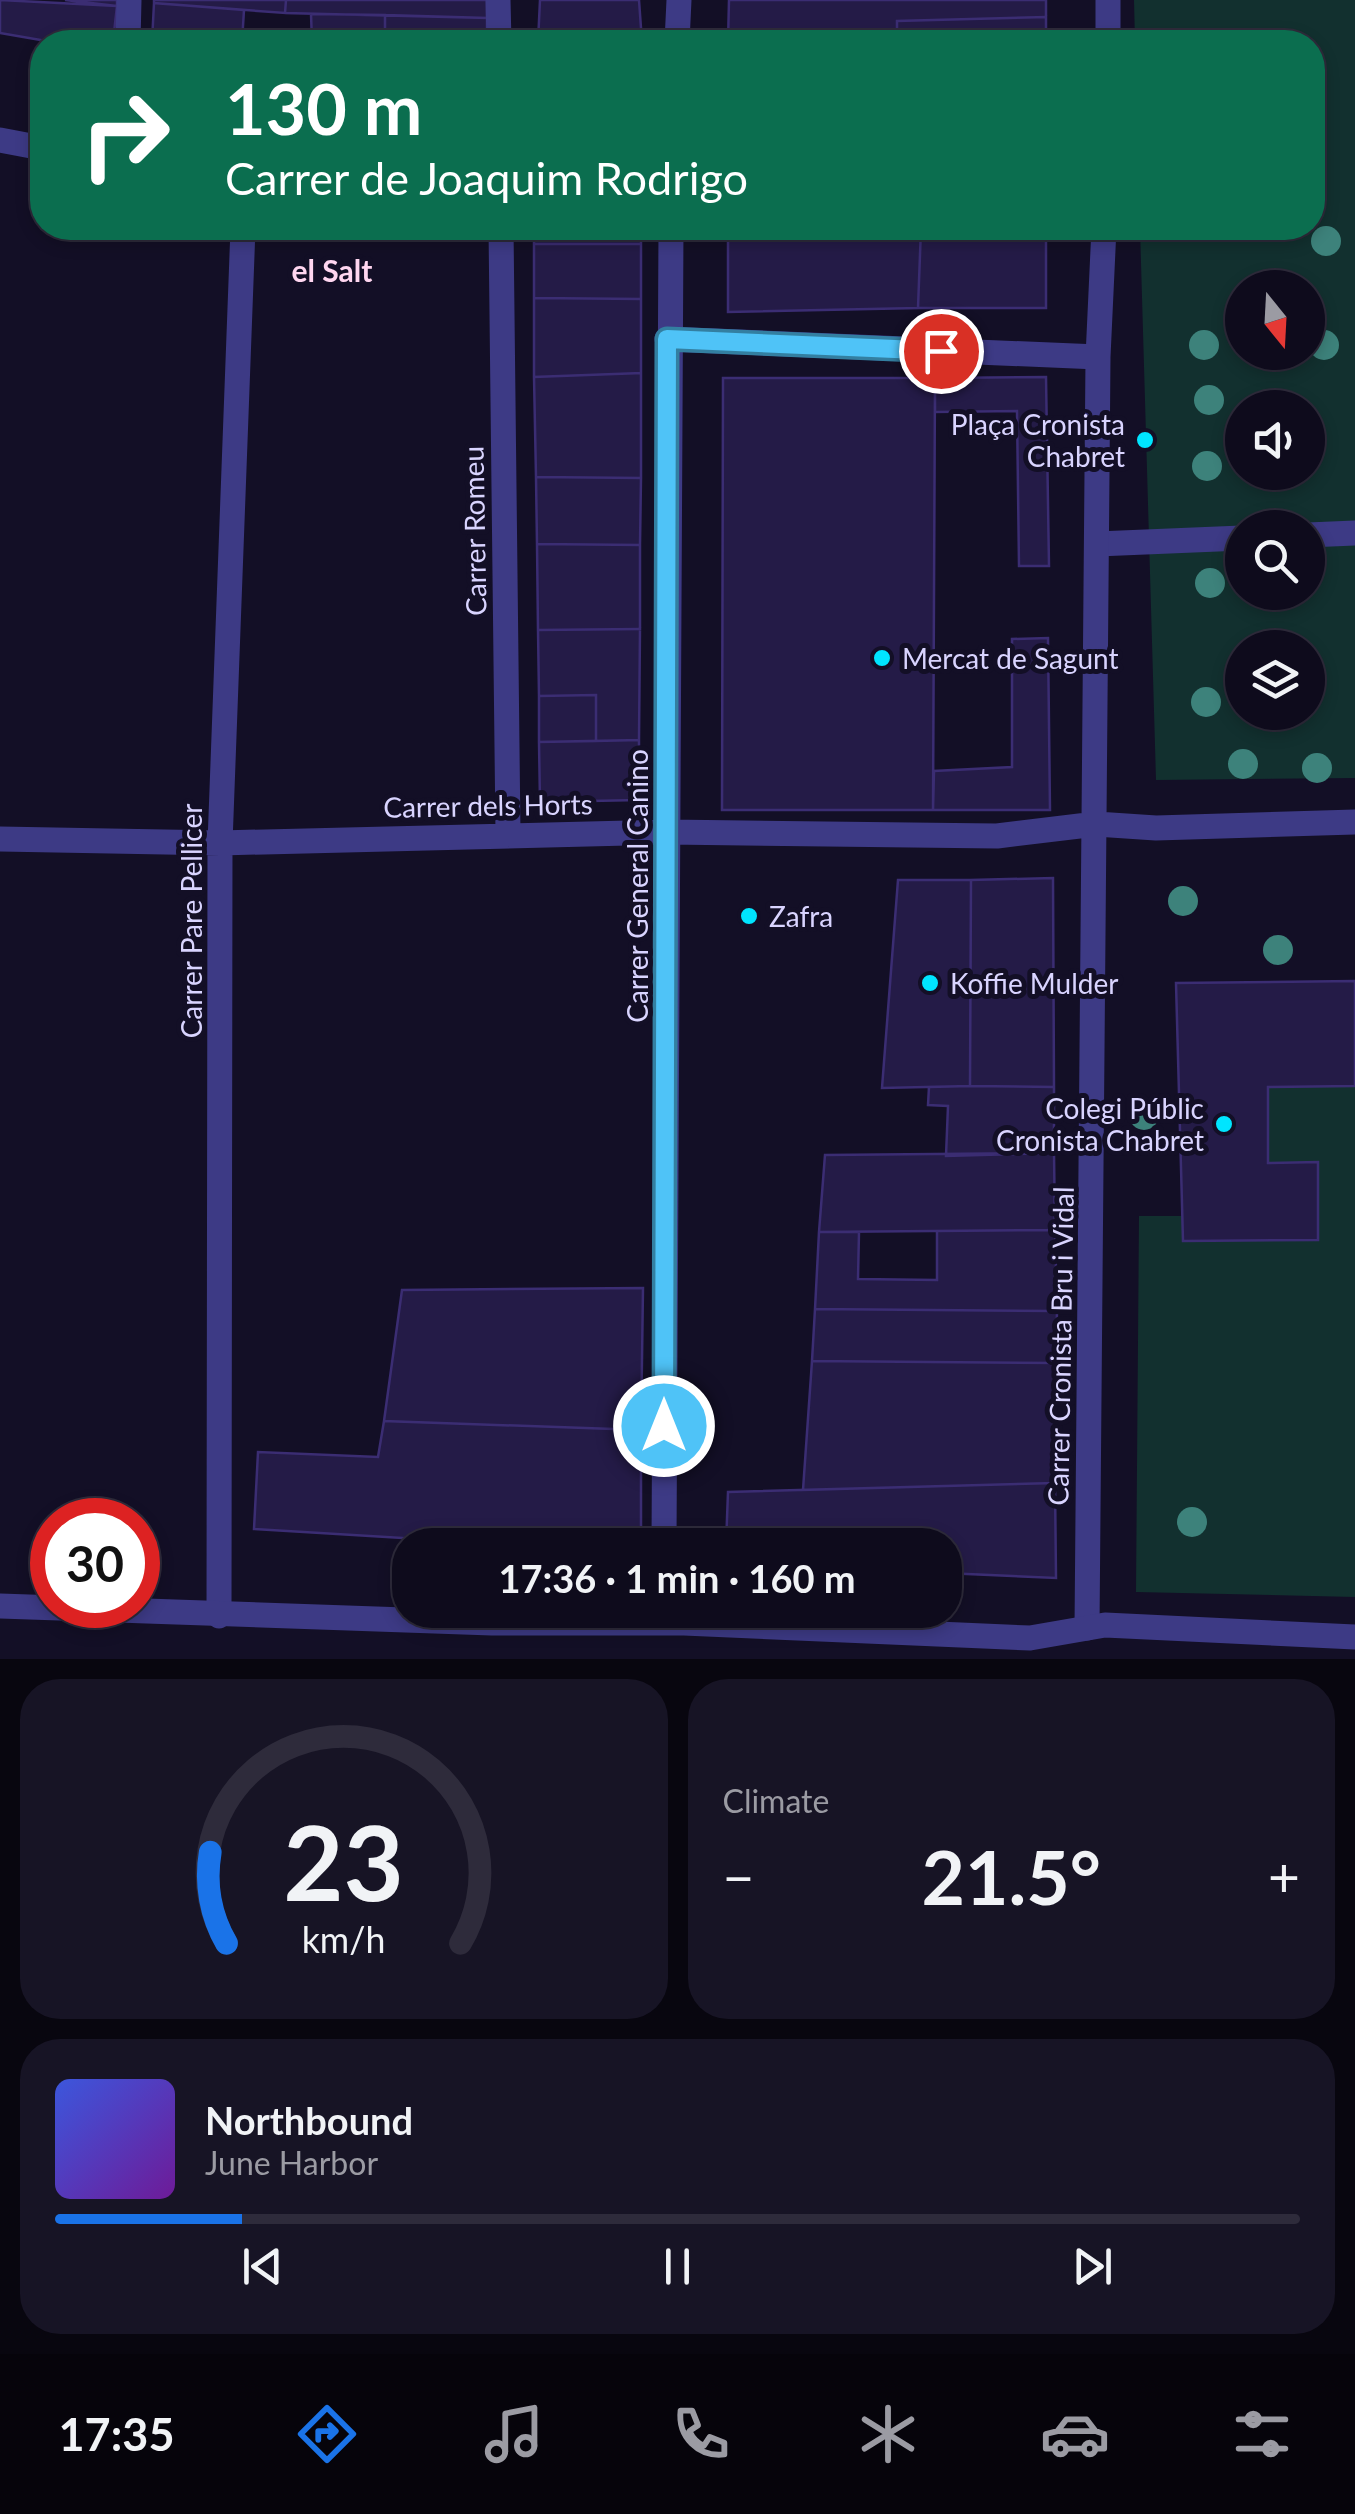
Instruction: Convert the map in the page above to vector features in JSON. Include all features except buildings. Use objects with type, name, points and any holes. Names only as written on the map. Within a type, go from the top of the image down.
[{"type":"street","points":[[128,30],[129,0]]},
{"type":"street","points":[[498,0],[498,30]]},
{"type":"street","points":[[678,30],[679,0]]},
{"type":"street","points":[[1108,0],[1108,30]]},
{"type":"street","points":[[0,140],[30,146]]},
{"type":"street","name":"Carrer Pare Pellicer","points":[[220,1616],[220,843],[243,240]]},
{"type":"street","name":"Carrer Romeu","points":[[501,240],[508,834]]},
{"type":"street","name":"Carrer General Canino","points":[[664,1528],[667,339],[671,240]]},
{"type":"street","points":[[1103,240],[1098,358],[1096,824],[1156,828],[1355,822]]},
{"type":"street","points":[[667,339],[1098,358]]},
{"type":"street","points":[[1325,535],[1355,534]]},
{"type":"street","points":[[1097,544],[1225,539]]},
{"type":"street","name":"Carrer dels Horts","points":[[0,839],[220,843],[668,832],[997,836],[1096,824]]},
{"type":"street","name":"Carrer Cronista Bru i Vidal","points":[[1087,1628],[1096,824]]},
{"type":"street","points":[[0,1606],[220,1616],[392,1616]]},
{"type":"street","points":[[796,1628],[1029,1649],[1105,1625],[1355,1638]]},
{"type":"green space","points":[[1134,0],[1355,0],[1355,778],[1156,780],[1140,240],[1325,240],[1325,30],[1135,30]]},
{"type":"green space","points":[[1355,1086],[1355,1597],[1136,1592],[1139,1216],[1182,1216],[1183,1241],[1317,1240],[1317,1162],[1268,1163],[1268,1087]]},
{"type":"place","name":"Plaça Cronista Chabret","points":[[1145,440]]},
{"type":"place","name":"Mercat de Sagunt","points":[[882,658]]},
{"type":"place","name":"Zafra","points":[[749,916]]},
{"type":"place","name":"Koffie Mulder","points":[[930,983]]},
{"type":"place","name":"Colegi Públic Cronista Chabret","points":[[1224,1124]]},
{"type":"district","name":"el Salt","points":[[332,270]]},
{"type":"route","points":[[664,1426],[667,339],[941,351]]}]
